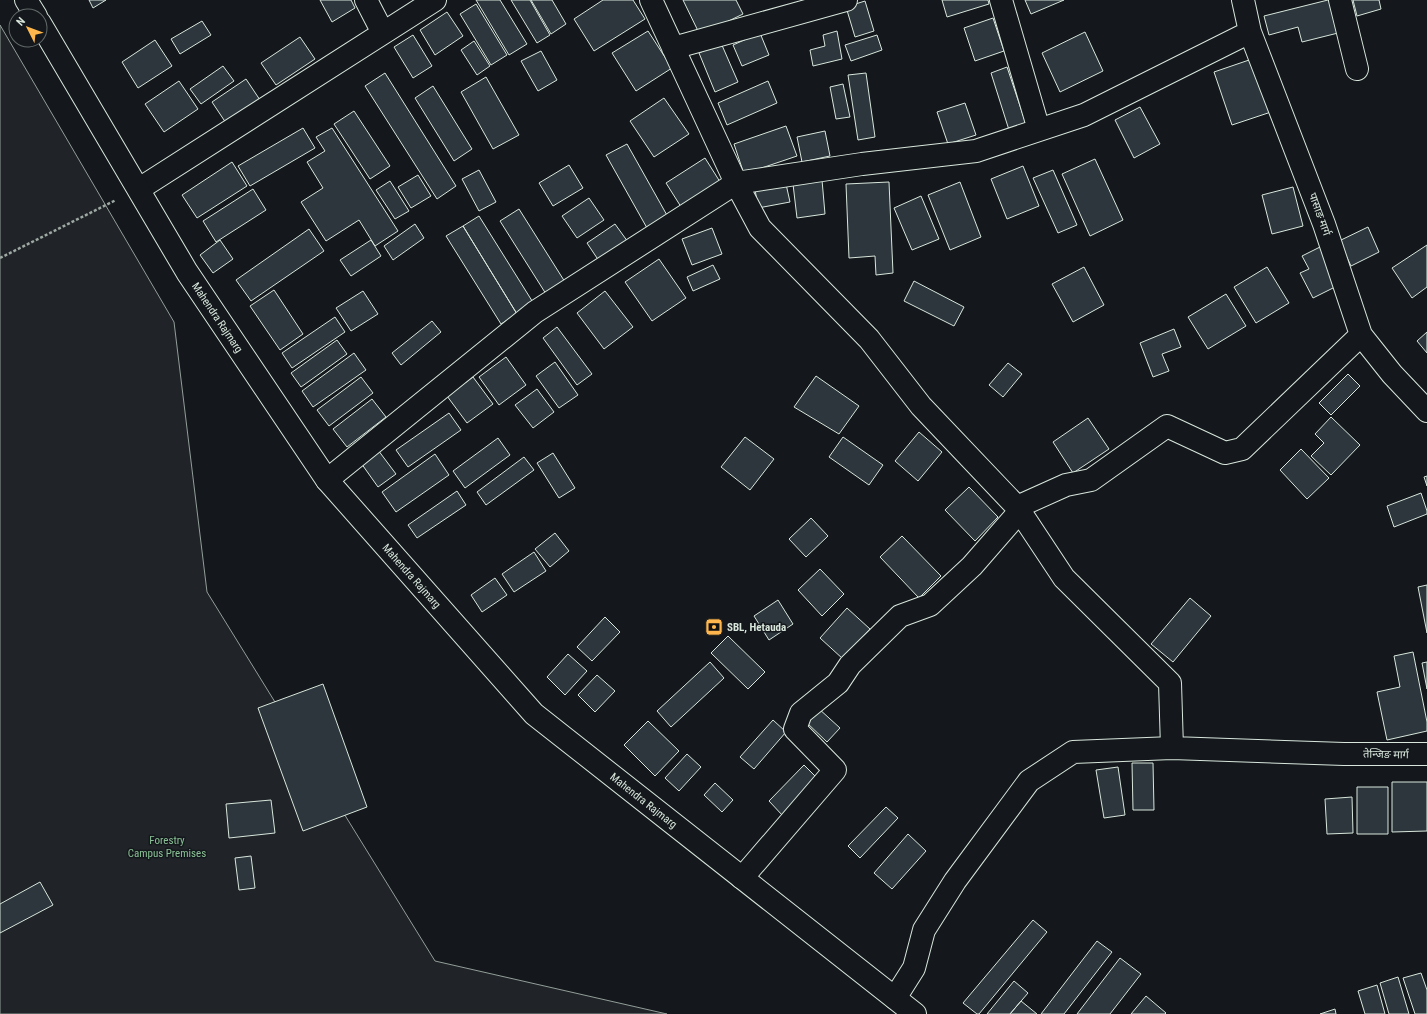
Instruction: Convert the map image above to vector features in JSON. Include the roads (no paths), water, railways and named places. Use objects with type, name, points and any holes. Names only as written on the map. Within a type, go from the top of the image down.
[{"type":"main road","points":[[366,0],[383,33]]},
{"type":"main road","points":[[139,189],[435,0]]},
{"type":"main road","points":[[651,0],[736,183],[760,228],[869,339],[921,406],[1018,509],[1064,578],[1170,683],[1172,748]]},
{"type":"main road","points":[[673,48],[846,0]]},
{"type":"main road","points":[[1001,0],[1039,130]]},
{"type":"main road","name":"पासाङ मार्ग","points":[[1243,0],[1250,32],[1324,224],[1361,335],[1392,374],[1427,411]]},
{"type":"main road","points":[[1340,0],[1357,69]]},
{"type":"main road","points":[[327,480],[535,312],[736,183],[862,164],[976,151],[1084,115],[1250,32]]},
{"type":"main road","name":"Mahendra Rajmarg","points":[[48,36],[188,272],[327,480],[534,714],[915,1014]]},
{"type":"main road","points":[[742,878],[835,770],[795,729],[801,713],[838,683],[850,665],[900,616],[930,605],[972,566],[1018,509],[1066,485],[1091,480],[1167,426],[1225,453],[1242,449],[1361,335]]},
{"type":"main road","name":"तेन्जिङ मार्ग","points":[[895,998],[914,968],[924,930],[956,881],[1029,780],[1073,752],[1172,748],[1344,754],[1427,754]]},
{"type":"place","name":"SBL, Hetauda","points":[[714,627]]},
{"type":"park label","name":"Forestry Campus Premises","points":[[167,846]]}]
